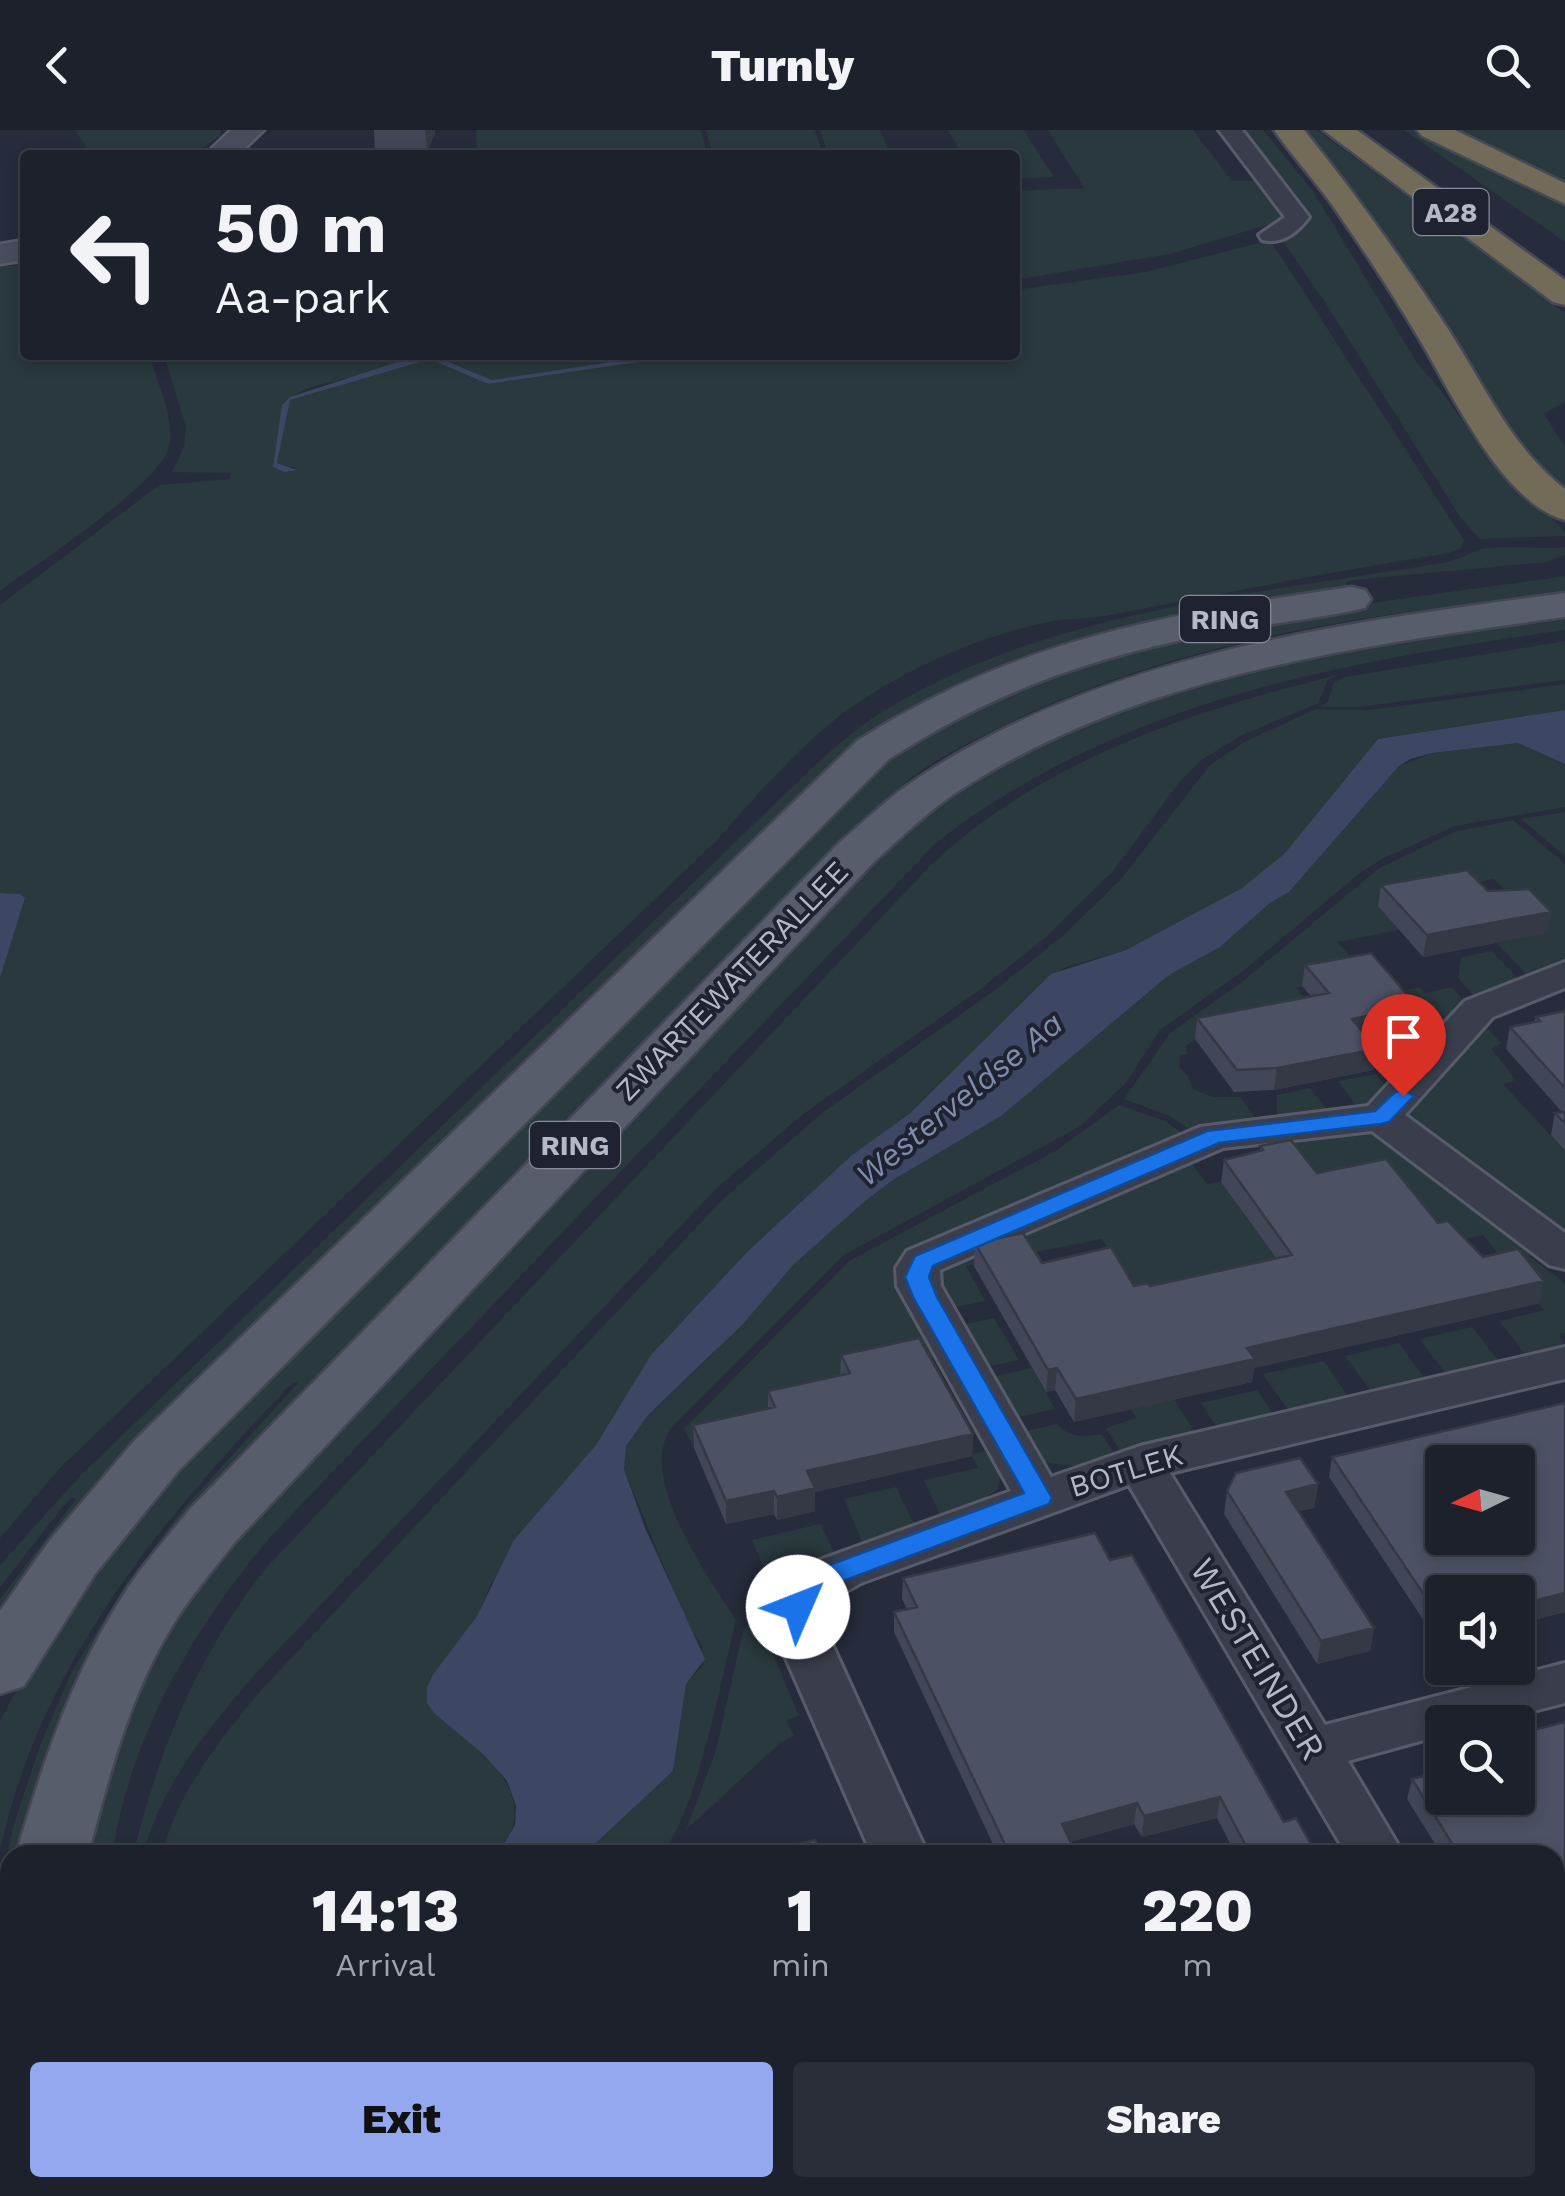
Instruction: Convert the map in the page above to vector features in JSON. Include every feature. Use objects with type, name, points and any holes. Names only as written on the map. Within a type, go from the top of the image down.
[{"type":"highway","name":"A28","points":[[1288,130],[1347,203],[1433,332],[1492,436],[1540,488],[1565,508]]},
{"type":"highway","name":"A28","points":[[1338,130],[1565,295]]},
{"type":"highway","name":"A28","points":[[1384,130],[1550,247]]},
{"type":"highway","name":"A28","points":[[1432,130],[1565,195]]},
{"type":"main road","name":"RING","points":[[0,1668],[62,1567],[91,1528],[157,1455],[825,794],[902,729],[992,680],[1115,640],[1296,607],[1565,567]]},
{"type":"main road","name":"ZWARTEWATERALLEE","points":[[55,1845],[68,1796],[115,1671],[151,1605],[212,1526],[842,867],[926,793],[1041,729],[1104,702],[1225,662],[1363,634],[1565,605]]},
{"type":"street","points":[[226,150],[249,130]]},
{"type":"street","points":[[1230,130],[1297,217],[1291,225],[1271,234]]},
{"type":"street","points":[[1039,1498],[925,1297],[917,1277],[923,1261],[1215,1136],[1381,1117],[1480,1009],[1565,974]]},
{"type":"street","points":[[1381,1117],[1565,1255]]},
{"type":"street","name":"BOTLEK","points":[[896,1845],[798,1619],[800,1598],[822,1578],[1140,1463],[1565,1363]]},
{"type":"street","name":"WESTEINDER","points":[[1140,1463],[1370,1845]]},
{"type":"street","points":[[1312,1749],[1565,1683]]},
{"type":"shaded area","points":[[75,130],[221,130],[220,136],[199,150],[88,150]]},
{"type":"shaded area","points":[[476,130],[701,130],[706,150],[477,150]]},
{"type":"shaded area","points":[[706,130],[815,130],[821,150],[712,150]]},
{"type":"shaded area","points":[[820,130],[880,130],[889,150],[826,150]]},
{"type":"shaded area","points":[[948,130],[1024,130],[1054,177],[1020,179],[1020,150],[959,150]]},
{"type":"shaded area","points":[[1048,130],[1193,130],[1232,181],[1257,181],[1284,220],[1170,254],[1020,279],[1020,191],[1084,188]]},
{"type":"shaded area","points":[[1236,130],[1263,130],[1313,191],[1417,363],[1490,460],[1565,531],[1565,536],[1479,539],[1460,517],[1281,238],[1305,221]]},
{"type":"shaded area","points":[[1299,130],[1317,130],[1565,313],[1565,402],[1544,414],[1565,446],[1565,490],[1519,443]]},
{"type":"shaded area","points":[[1404,130],[1424,130],[1565,202],[1565,242]]},
{"type":"shaded area","points":[[1441,130],[1565,130],[1565,190]]},
{"type":"shaded area","points":[[1270,240],[1464,540],[1461,548],[1105,616],[1026,627],[944,656],[868,696],[810,741],[716,841],[60,1468],[0,1538],[0,978],[25,898],[0,893],[0,605],[159,485],[230,479],[231,473],[172,472],[184,447],[186,427],[166,360],[410,360],[313,387],[284,402],[273,467],[289,472],[296,468],[277,463],[290,400],[416,362],[437,362],[488,384],[653,360],[1020,360],[1020,289],[1146,272]]},
{"type":"shaded area","points":[[20,254],[20,360],[151,360],[170,435],[161,462],[144,481],[95,523],[0,591],[0,257]]},
{"type":"shaded area","points":[[438,360],[624,360],[492,380]]},
{"type":"shaded area","points":[[1565,547],[1565,555],[1547,562],[1354,580],[1347,582],[1346,587],[1048,651],[929,701],[0,1628],[0,1599],[76,1499],[72,1497],[61,1509],[0,1587],[0,1565],[81,1475],[814,766],[871,719],[956,673],[1091,626],[1234,596],[1447,562],[1482,549]]},
{"type":"shaded area","points":[[1565,576],[1565,598],[1373,626],[1277,645],[1184,668],[1092,698],[1004,736],[921,786],[844,847],[229,1480],[193,1522],[160,1565],[104,1654],[60,1750],[31,1845],[9,1845],[41,1743],[71,1673],[128,1581],[184,1508],[298,1383],[293,1382],[198,1486],[154,1540],[77,1654],[45,1716],[19,1781],[0,1845],[0,1721],[62,1604],[116,1530],[166,1473],[863,775],[950,714],[1044,672],[1144,644],[1366,604]],"holes":[[[1394,614],[1397,618],[1207,656],[1085,696],[968,751],[912,784],[906,782],[939,759],[998,728],[1143,670],[1292,632]]]},
{"type":"shaded area","points":[[1565,620],[1565,630],[1316,674],[1159,721],[1083,753],[1010,793],[938,841],[272,1535],[217,1607],[170,1684],[134,1767],[114,1845],[82,1845],[122,1714],[197,1579],[899,832],[1001,761],[1154,693],[1360,645]]},
{"type":"shaded area","points":[[1565,641],[1565,680],[1359,707],[1321,707],[1328,701],[1334,682],[1345,677]]},
{"type":"shaded area","points":[[1338,675],[1328,680],[1318,703],[1240,736],[1203,759],[1181,780],[1113,871],[1046,937],[978,991],[802,1115],[716,1189],[257,1672],[189,1757],[162,1804],[146,1845],[136,1845],[155,1778],[184,1704],[220,1635],[266,1568],[929,867],[972,830],[1068,769],[1174,723]]},
{"type":"shaded area","points":[[1565,684],[1565,710],[1378,739],[1285,853],[1242,888],[1126,950],[1066,967],[1046,979],[909,1113],[852,1155],[748,1251],[661,1344],[596,1445],[492,1582],[477,1616],[456,1646],[434,1713],[501,1774],[514,1811],[511,1832],[504,1845],[164,1845],[178,1809],[203,1766],[263,1688],[721,1201],[822,1113],[995,990],[1065,934],[1121,879],[1210,765],[1246,741],[1316,709],[1369,710]]},
{"type":"shaded area","points":[[1518,743],[1565,764],[1565,807],[1455,826],[1360,873],[1243,971],[1160,1030],[1125,1084],[1079,1127],[844,1255],[670,1429],[663,1451],[663,1475],[670,1501],[694,1553],[736,1620],[696,1779],[673,1837],[667,1845],[594,1845],[673,1771],[686,1684],[703,1665],[702,1646],[685,1619],[624,1469],[626,1446],[648,1415],[709,1358],[793,1265],[845,1217],[893,1180],[1001,1116],[1169,975],[1220,947],[1270,903],[1289,892],[1399,766],[1432,753]]},
{"type":"shaded area","points":[[1565,812],[1565,856],[1521,819]]},
{"type":"shaded area","points":[[1513,820],[1565,864],[1565,965],[1531,979],[1497,943],[1546,933],[1494,879],[1434,890],[1379,906],[1399,930],[1338,942],[1366,975],[1296,988],[1318,1016],[1195,1039],[1186,1046],[1187,1054],[1180,1056],[1179,1067],[1193,1089],[1212,1097],[1240,1097],[1258,1122],[1195,1133],[1170,1116],[1124,1099],[1170,1033],[1242,982],[1378,869],[1454,832]]},
{"type":"shaded area","points":[[1492,951],[1522,983],[1479,1001],[1458,978],[1461,957]]},
{"type":"shaded area","points":[[1420,987],[1425,993],[1452,987],[1469,1007],[1443,1034],[1404,990]]},
{"type":"shaded area","points":[[1482,1022],[1501,1043],[1492,1049],[1516,1080],[1503,1084],[1565,1151],[1565,1243],[1409,1121],[1410,1107]]},
{"type":"shaded area","points":[[1420,1035],[1431,1047],[1401,1081],[1370,1045]]},
{"type":"shaded area","points":[[1376,1074],[1391,1092],[1360,1110],[1338,1081]]},
{"type":"shaded area","points":[[1310,1088],[1331,1115],[1277,1119],[1277,1095]]},
{"type":"shaded area","points":[[1119,1105],[1165,1121],[1187,1137],[903,1257],[897,1265],[898,1277],[941,1355],[694,1448],[684,1429],[849,1261],[1057,1150]]},
{"type":"shaded area","points":[[1370,1129],[1541,1249],[1529,1256],[1565,1283],[1565,1333],[1559,1335],[1565,1346],[1526,1355],[1499,1321],[1544,1310],[1483,1235],[1434,1245],[1318,1182],[1284,1136]]},
{"type":"shaded area","points":[[1188,1158],[1207,1184],[1221,1182],[1282,1267],[1135,1289],[1102,1239],[966,1266],[985,1301],[947,1309],[935,1270]]},
{"type":"shaded area","points":[[994,1318],[1019,1360],[981,1368],[956,1326]]},
{"type":"shaded area","points":[[1472,1327],[1499,1361],[1446,1374],[1420,1339]]},
{"type":"shaded area","points":[[1399,1343],[1425,1379],[1371,1391],[1345,1356]]},
{"type":"shaded area","points":[[1324,1361],[1348,1396],[1288,1410],[1263,1374]]},
{"type":"shaded area","points":[[1032,1368],[1055,1409],[1010,1419],[987,1378]]},
{"type":"shaded area","points":[[1257,1390],[1273,1414],[1216,1427],[1201,1403]]},
{"type":"shaded area","points":[[1174,1399],[1195,1432],[1120,1451],[1106,1428],[1136,1418],[1131,1409]]},
{"type":"shaded area","points":[[1057,1424],[1078,1435],[1102,1434],[1114,1453],[1073,1466],[1040,1462],[1017,1433]]},
{"type":"shaded area","points":[[993,1450],[1003,1469],[997,1490],[941,1516],[924,1480],[978,1468],[971,1454]]},
{"type":"shaded area","points":[[896,1487],[915,1526],[863,1544],[844,1499]]},
{"type":"shaded area","points":[[820,1524],[835,1554],[795,1570],[776,1584],[768,1579],[752,1540]]},
{"type":"shaded area","points":[[751,1621],[762,1627],[799,1716],[786,1720],[794,1736],[781,1742],[686,1830],[716,1750],[743,1631]]},
{"type":"water","points":[[404,360],[443,360],[492,380],[624,360],[653,360],[488,384],[437,362],[423,361],[290,400],[277,463],[297,470],[285,472],[273,467],[282,405],[290,397]]},
{"type":"water","name":"Westerveldse Aa","points":[[1565,710],[1565,764],[1518,743],[1432,753],[1399,766],[1289,892],[1270,903],[1220,947],[1169,975],[1001,1116],[865,1201],[793,1265],[744,1323],[648,1415],[626,1446],[624,1469],[645,1528],[705,1659],[686,1684],[673,1771],[594,1845],[504,1845],[515,1825],[516,1806],[507,1781],[484,1755],[434,1713],[427,1703],[427,1688],[477,1616],[514,1540],[596,1445],[651,1355],[748,1251],[852,1155],[910,1113],[1051,974],[1126,950],[1242,888],[1285,853],[1378,739]]},
{"type":"water","points":[[0,893],[25,898],[0,978]]},
{"type":"building","points":[[1467,870],[1488,891],[1529,889],[1551,912],[1427,935],[1381,885]]},
{"type":"building","points":[[1371,953],[1417,1006],[1352,1019],[1377,1049],[1277,1068],[1237,1070],[1197,1018],[1329,993],[1305,965]]},
{"type":"building","points":[[1565,1011],[1565,1088],[1510,1027]]},
{"type":"building","points":[[1291,1140],[1317,1173],[1386,1159],[1438,1223],[1448,1221],[1483,1257],[1518,1249],[1544,1281],[1247,1348],[1255,1359],[1076,1399],[1057,1368],[1048,1370],[975,1243],[1023,1233],[1042,1263],[1111,1247],[1134,1286],[1150,1286],[1292,1255],[1224,1160],[1263,1150],[1260,1146]]},
{"type":"building","points":[[919,1338],[973,1434],[807,1471],[815,1488],[777,1497],[774,1491],[726,1501],[693,1425],[775,1407],[768,1391],[850,1373],[841,1355]]},
{"type":"building","points":[[1565,1403],[1565,1593],[1535,1601],[1535,1575],[1425,1575],[1425,1596],[1332,1457]]},
{"type":"building","points":[[1300,1458],[1318,1484],[1286,1492],[1374,1628],[1321,1641],[1227,1491],[1236,1473]]},
{"type":"building","points":[[1095,1533],[1110,1560],[1132,1555],[1284,1822],[1296,1818],[1311,1845],[1245,1845],[1220,1797],[1144,1816],[1137,1803],[1062,1824],[1072,1845],[1005,1845],[894,1612],[917,1607],[903,1578]]},
{"type":"building","points":[[1565,1722],[1565,1845],[1453,1845],[1434,1815],[1535,1815],[1535,1730]]},
{"type":"building","points":[[1425,1776],[1425,1800],[1412,1779]]},
{"type":"route","points":[[798,1607],[808,1587],[822,1578],[1039,1498],[925,1297],[917,1277],[923,1261],[1203,1140],[1381,1117],[1403,1096]]}]
